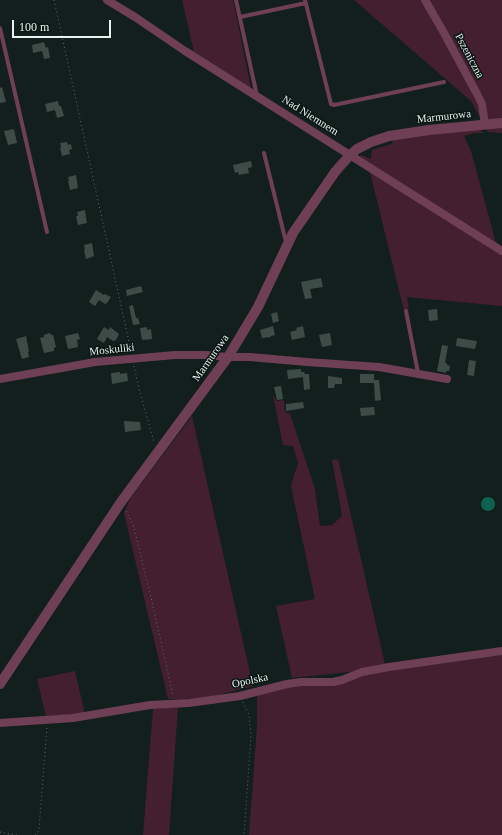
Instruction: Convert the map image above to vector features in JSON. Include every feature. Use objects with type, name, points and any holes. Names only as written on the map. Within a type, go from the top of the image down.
[{"type":"street","name":"Nad Niemnem","points":[[107,0],[185,51],[502,251]]},
{"type":"street","name":"Pszeniczna","points":[[425,0],[482,104],[485,125]]},
{"type":"street","name":"Marmurowa","points":[[0,684],[121,502],[228,357],[258,307],[293,233],[335,172],[350,155],[357,149],[371,142],[389,136],[429,130],[502,124]]},
{"type":"street","name":"Moskuliki","points":[[0,379],[95,362],[205,354],[228,357],[250,357],[372,367],[447,378]]},
{"type":"street","name":"Opolska","points":[[0,723],[73,718],[150,705],[174,704],[240,696],[287,684],[301,682],[333,682],[362,672],[388,667],[502,651]]},
{"type":"lane","points":[[236,0],[257,96]]},
{"type":"lane","points":[[240,17],[306,1],[331,104],[334,105],[444,82]]},
{"type":"lane","points":[[0,28],[47,232]]},
{"type":"lane","points":[[264,153],[287,246]]},
{"type":"lane","points":[[406,311],[418,373]]},
{"type":"path","points":[[54,0],[139,389],[157,454]]},
{"type":"path","points":[[121,502],[133,524],[150,593],[174,704]]},
{"type":"path","points":[[240,696],[250,715],[251,734],[244,835]]},
{"type":"path","points":[[35,835],[37,834],[39,828],[47,720]]},
{"type":"path","points":[[0,832],[17,835]]},
{"type":"shaded area","points":[[182,0],[233,0],[251,88],[194,52]]},
{"type":"shaded area","points":[[354,0],[502,0],[502,133],[488,132],[471,101]]},
{"type":"shaded area","points":[[480,128],[483,133],[474,133],[464,136],[471,151],[496,243],[359,157],[361,155],[371,159],[372,150],[392,144],[393,139]]},
{"type":"shaded area","points":[[370,172],[502,255],[502,306],[407,297],[409,310],[404,311]]},
{"type":"shaded area","points":[[273,395],[277,401],[284,400],[285,412],[290,414],[315,489],[320,526],[332,525],[342,516],[332,460],[338,459],[385,664],[349,672],[292,678],[276,606],[315,599],[291,486],[298,463],[293,446],[283,445]]},
{"type":"shaded area","points":[[192,416],[253,686],[214,696],[168,699],[124,513],[130,499]]},
{"type":"shaded area","points":[[488,497],[493,499],[495,504],[493,509],[488,511],[483,509],[481,504],[483,499]]},
{"type":"shaded area","points":[[502,655],[502,835],[249,835],[257,726],[257,695],[287,687]]},
{"type":"shaded area","points":[[75,671],[85,714],[46,716],[37,679]]},
{"type":"shaded area","points":[[178,707],[169,835],[143,835],[153,709]]},
{"type":"building","points":[[44,42],[46,48],[48,47],[50,58],[44,59],[42,51],[33,53],[32,45]]},
{"type":"building","points":[[2,87],[6,102],[0,103],[0,88]]},
{"type":"building","points":[[58,101],[64,116],[57,118],[55,110],[47,112],[45,104]]},
{"type":"building","points":[[14,129],[17,143],[8,145],[4,131]]},
{"type":"building","points":[[67,142],[68,145],[71,144],[72,149],[69,150],[70,154],[62,156],[60,143]]},
{"type":"building","points":[[251,161],[252,167],[248,168],[249,173],[239,175],[238,172],[235,173],[233,165]]},
{"type":"building","points":[[76,175],[78,188],[70,190],[68,177]]},
{"type":"building","points":[[85,210],[87,223],[78,225],[76,216],[78,216],[77,212]]},
{"type":"building","points":[[92,243],[94,256],[86,259],[84,245]]},
{"type":"building","points":[[321,278],[323,287],[310,289],[312,298],[305,299],[301,282]]},
{"type":"building","points":[[141,286],[143,292],[127,296],[126,290]]},
{"type":"building","points":[[96,290],[111,297],[107,303],[105,304],[99,300],[95,306],[89,302]]},
{"type":"building","points":[[133,305],[136,318],[138,318],[140,324],[133,325],[129,306]]},
{"type":"building","points":[[437,309],[438,320],[429,321],[428,310]]},
{"type":"building","points":[[277,312],[279,321],[273,323],[271,314]]},
{"type":"building","points":[[273,326],[275,335],[262,338],[260,330]]},
{"type":"building","points":[[303,326],[305,337],[292,340],[290,332]]},
{"type":"building","points":[[104,327],[109,330],[110,327],[119,334],[116,340],[113,341],[107,337],[104,343],[97,339]]},
{"type":"building","points":[[147,327],[147,330],[151,329],[152,339],[142,340],[140,328]]},
{"type":"building","points":[[50,333],[53,335],[56,347],[54,348],[54,351],[44,353],[40,338]]},
{"type":"building","points":[[78,333],[80,339],[77,340],[78,347],[68,349],[65,336]]},
{"type":"building","points":[[330,333],[332,345],[322,347],[319,335]]},
{"type":"building","points":[[26,336],[29,357],[22,359],[16,339]]},
{"type":"building","points":[[457,338],[477,341],[475,349],[456,346]]},
{"type":"building","points":[[442,345],[448,346],[445,363],[450,366],[449,371],[446,371],[446,373],[437,371]]},
{"type":"building","points":[[469,360],[476,361],[474,376],[467,375]]},
{"type":"building","points":[[301,369],[301,372],[309,374],[310,389],[304,390],[303,377],[288,379],[287,370]]},
{"type":"building","points":[[120,372],[120,374],[127,373],[128,381],[112,384],[111,373]]},
{"type":"building","points":[[360,374],[374,374],[374,380],[379,380],[381,400],[375,401],[374,383],[360,383]]},
{"type":"building","points":[[328,376],[342,378],[342,384],[335,384],[334,388],[328,388]]},
{"type":"building","points":[[281,386],[283,399],[277,400],[274,387]]},
{"type":"building","points":[[303,402],[304,408],[286,411],[286,404]]},
{"type":"building","points":[[374,407],[375,415],[361,416],[360,408]]},
{"type":"building","points":[[124,421],[140,422],[141,430],[125,432]]}]
